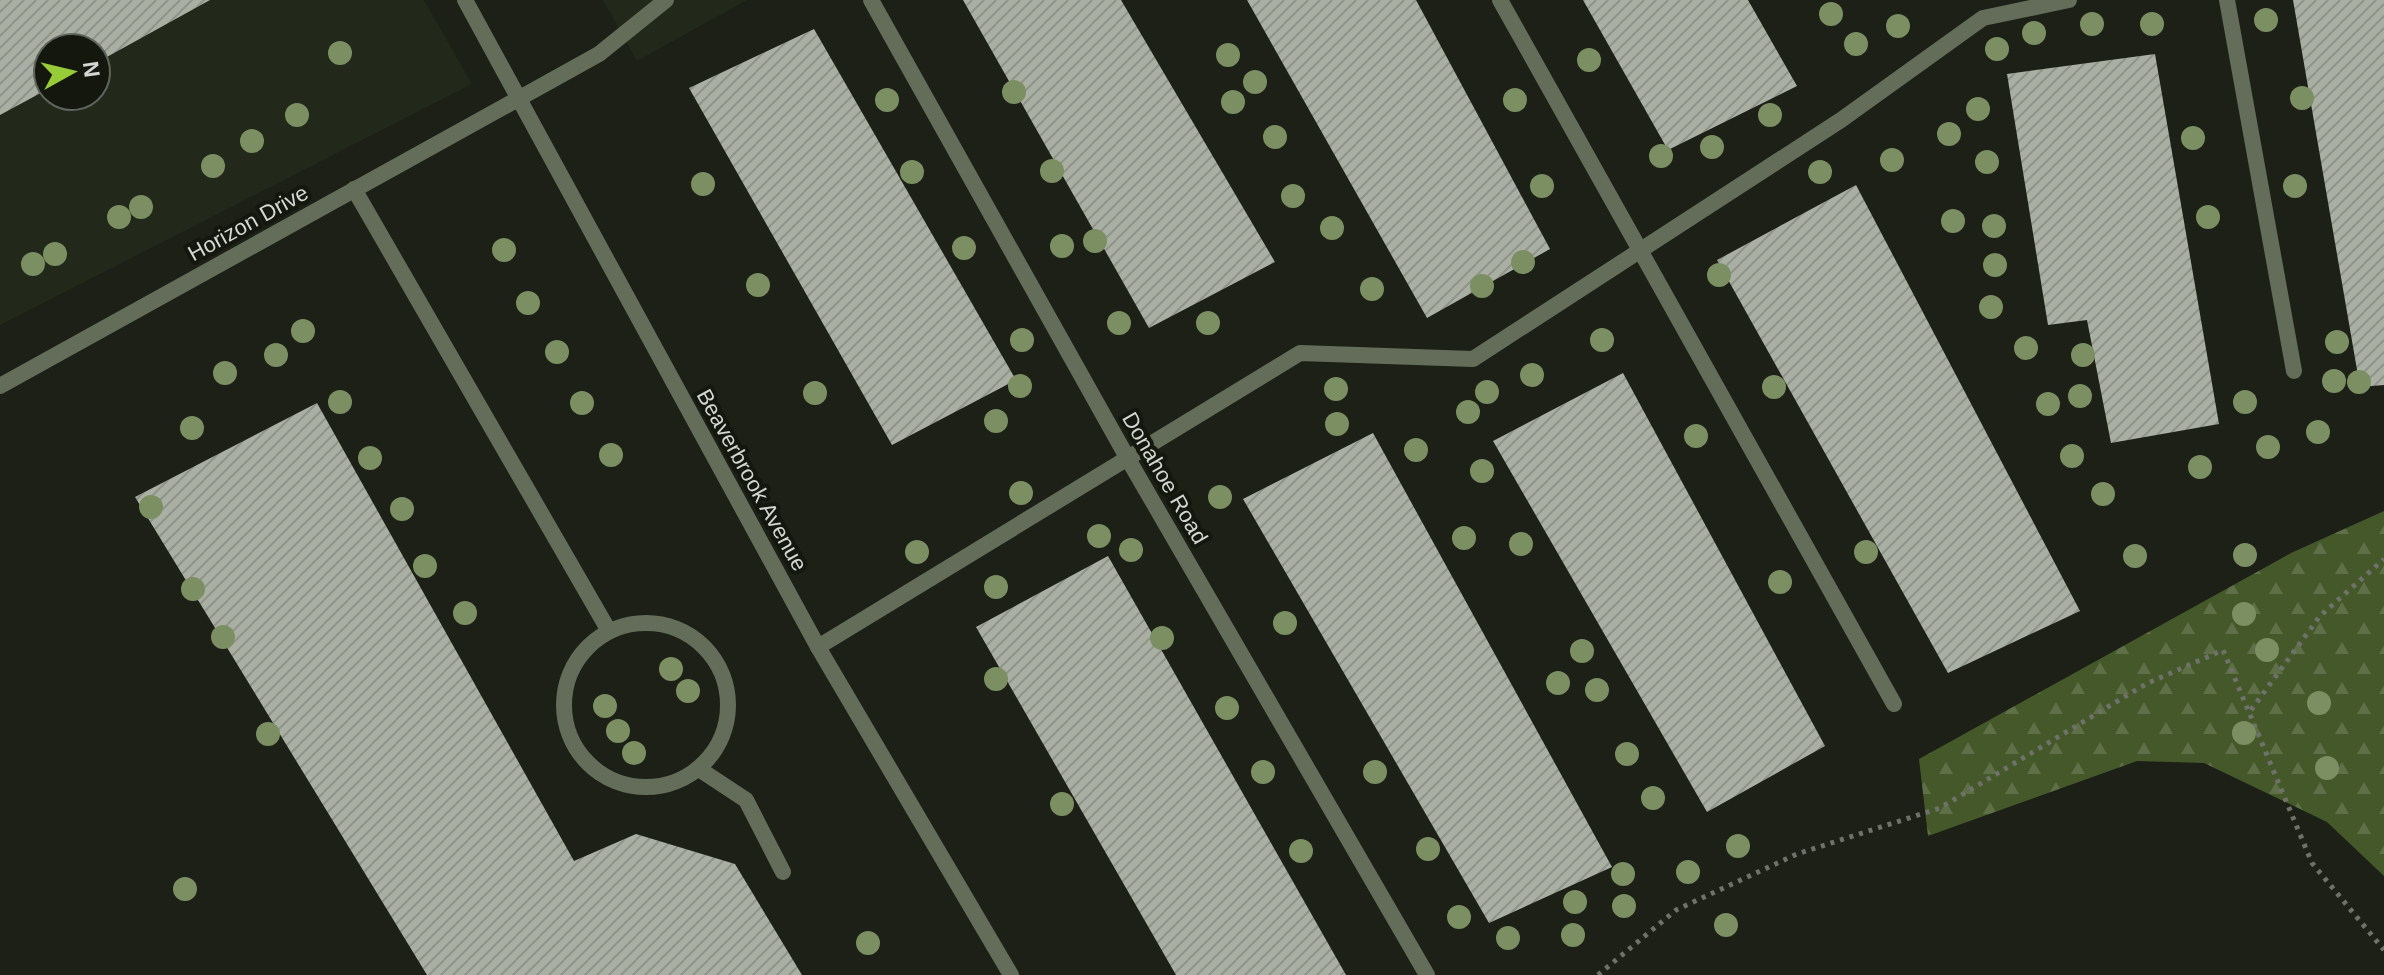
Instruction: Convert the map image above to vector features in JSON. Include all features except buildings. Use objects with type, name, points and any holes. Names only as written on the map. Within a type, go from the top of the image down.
[{"type":"street","name":"Beaverbrook Avenue","points":[[465,0],[818,647],[1011,975]]},
{"type":"street","name":"Horizon Drive","points":[[0,386],[599,54],[666,0]]},
{"type":"street","name":"Donahoe Road","points":[[871,0],[1128,459],[1427,975]]},
{"type":"street","points":[[1500,0],[1894,704]]},
{"type":"street","points":[[818,647],[1300,353],[1473,359],[1841,120],[1983,18],[2069,0]]},
{"type":"street","points":[[2227,0],[2294,371]]},
{"type":"street","points":[[354,189],[609,631]]},
{"type":"street","points":[[648,622],[685,632],[715,660],[729,697],[723,737],[699,769],[663,787],[624,786],[589,767],[568,733],[563,694],[579,656],[609,631],[648,622]]},
{"type":"street","points":[[699,769],[746,800],[783,872]]},
{"type":"path","points":[[2251,711],[2320,616],[2384,559]]},
{"type":"path","points":[[1598,975],[1676,910],[1797,854],[1940,808],[2146,684],[2223,650],[2312,863],[2384,950]]},
{"type":"shaded area","points":[[0,0],[424,0],[472,84],[0,325]]},
{"type":"shaded area","points":[[603,0],[747,0],[637,61]]},
{"type":"green space","points":[[2384,511],[2384,876],[2327,822],[2204,763],[2137,761],[1928,836],[1919,759],[2291,553]]}]
